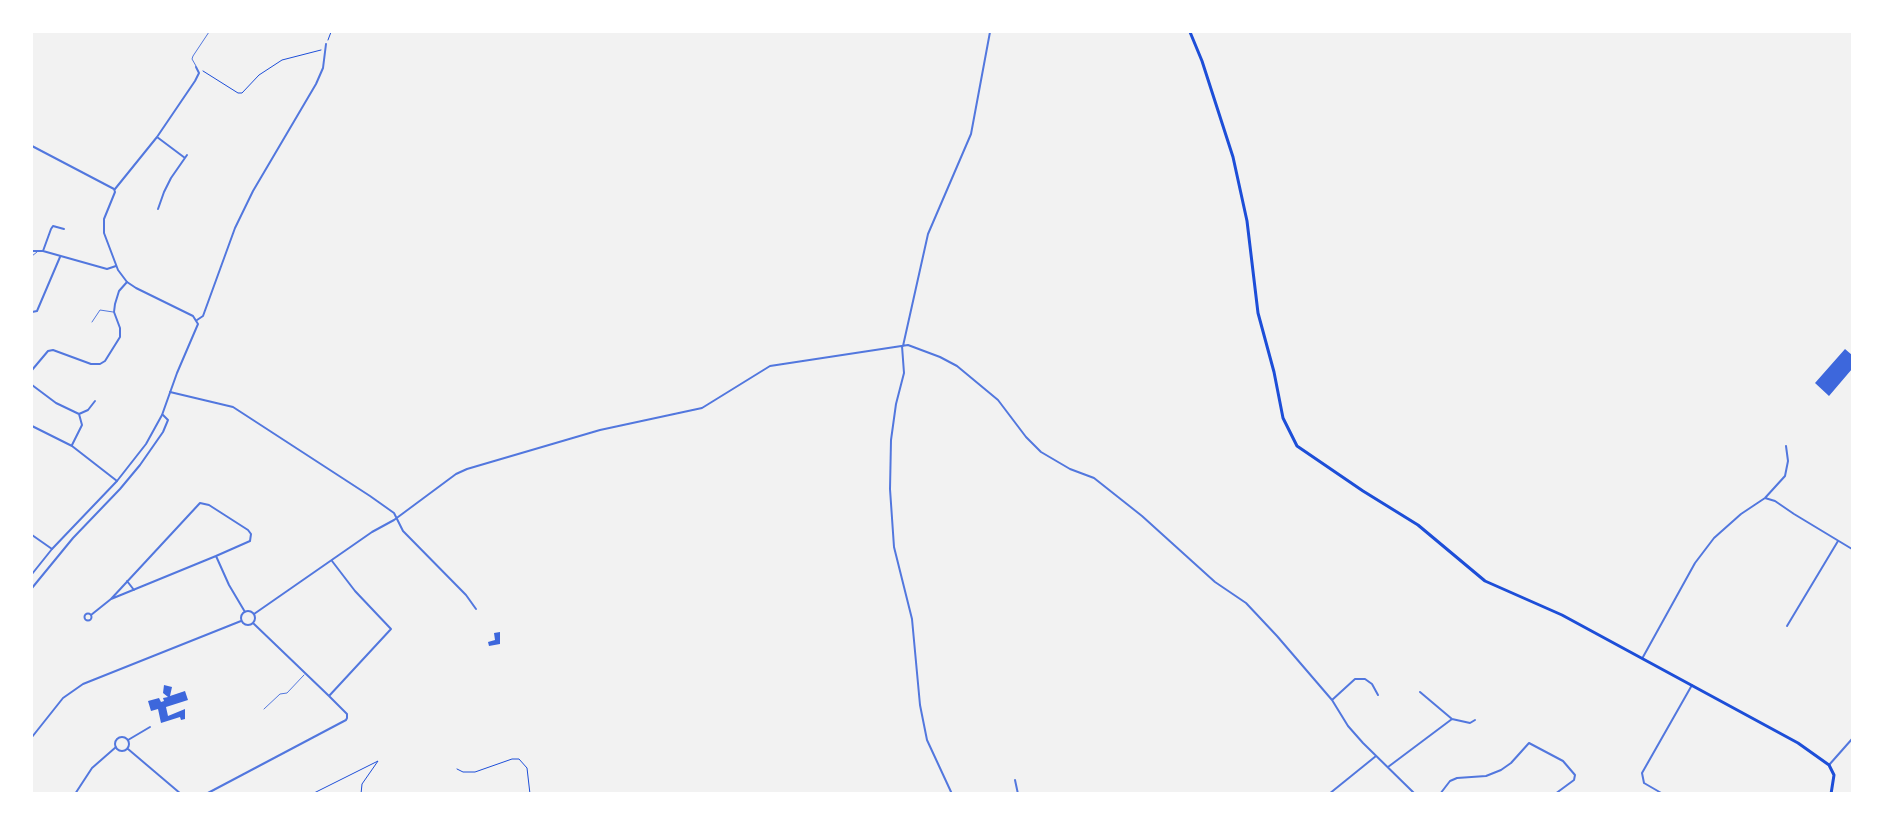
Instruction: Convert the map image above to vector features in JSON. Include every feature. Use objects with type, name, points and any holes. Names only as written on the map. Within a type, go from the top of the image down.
[{"type":"main road","points":[[1190,32],[1233,157],[1247,221],[1257,313],[1274,372],[1283,418],[1297,446],[1418,525],[1485,581],[1562,615],[1798,743],[1829,765],[1834,775],[1831,794]]},
{"type":"street","points":[[952,794],[927,740],[920,705],[912,619],[894,547],[890,489],[891,440],[896,404],[904,373],[903,346],[928,234],[971,134],[990,32]]},
{"type":"street","points":[[197,320],[203,316],[235,228],[253,191],[316,84],[323,68],[326,44]]},
{"type":"street","points":[[32,574],[52,549],[117,481],[146,444],[162,414],[198,328],[197,320],[184,311],[127,282],[116,266],[104,232],[104,219],[115,192],[114,189],[157,137],[195,81],[199,73],[196,67]]},
{"type":"street","points":[[155,204],[159,207],[171,179],[186,156],[157,137]]},
{"type":"street","points":[[32,146],[114,189]]},
{"type":"street","points":[[41,250],[53,226],[64,229]]},
{"type":"street","points":[[32,251],[41,250],[107,269],[116,266]]},
{"type":"street","points":[[32,312],[37,311],[60,257]]},
{"type":"street","points":[[32,370],[48,351],[53,350],[91,364],[100,364],[105,361],[120,337],[120,327],[114,312],[119,291],[127,282]]},
{"type":"street","points":[[254,614],[372,532],[398,518],[456,474],[467,469],[600,430],[702,408],[770,366],[903,346],[915,347],[957,366],[998,400],[1026,437],[1041,452],[1070,469],[1094,478],[1142,516],[1201,570],[1246,603],[1332,700],[1348,726],[1415,794]]},
{"type":"street","points":[[32,385],[56,403],[79,414],[82,425],[72,446]]},
{"type":"street","points":[[170,392],[232,407],[352,483],[398,518],[403,531],[461,589],[476,609]]},
{"type":"street","points":[[79,414],[88,410],[95,401]]},
{"type":"street","points":[[32,588],[73,538],[140,465],[163,432],[168,420],[162,414]]},
{"type":"street","points":[[32,426],[72,446],[117,481]]},
{"type":"street","points":[[1643,657],[1695,563],[1714,538],[1765,498],[1785,476],[1788,461],[1786,446]]},
{"type":"street","points":[[1765,498],[1775,501],[1852,549]]},
{"type":"street","points":[[91,615],[111,599],[200,503],[209,505],[248,530],[250,534],[251,537],[247,543],[111,599]]},
{"type":"street","points":[[32,535],[52,549]]},
{"type":"street","points":[[1787,626],[1838,541]]},
{"type":"street","points":[[216,556],[245,612]]},
{"type":"street","points":[[329,696],[391,629],[355,591],[332,561]]},
{"type":"street","points":[[127,581],[134,590]]},
{"type":"street","points":[[253,624],[246,626],[241,621],[241,615],[250,611],[254,614]]},
{"type":"street","points":[[253,624],[254,614]]},
{"type":"street","points":[[32,736],[63,698],[83,684],[241,621]]},
{"type":"street","points":[[206,794],[346,720],[347,714],[253,624]]},
{"type":"street","points":[[1332,700],[1355,679],[1365,679],[1372,684],[1378,695]]},
{"type":"street","points":[[1663,794],[1644,783],[1642,773],[1692,685]]},
{"type":"street","points":[[1420,692],[1452,719],[1470,723],[1475,720]]},
{"type":"street","points":[[1388,767],[1452,719]]},
{"type":"street","points":[[128,740],[150,727]]},
{"type":"street","points":[[75,794],[92,768],[116,747],[115,743],[118,739],[124,737],[128,740]]},
{"type":"street","points":[[1528,739],[1529,743],[1563,761],[1575,775],[1574,780],[1555,794]]},
{"type":"street","points":[[1829,765],[1852,739]]},
{"type":"street","points":[[128,740],[128,749]]},
{"type":"street","points":[[1440,794],[1450,782],[1457,778],[1486,776],[1501,770],[1511,763],[1529,743]]},
{"type":"street","points":[[116,747],[121,751],[128,749]]},
{"type":"street","points":[[128,749],[181,794]]},
{"type":"street","points":[[1329,794],[1376,756]]},
{"type":"street","points":[[1015,780],[1018,794]]},
{"type":"lane","points":[[196,67],[193,56],[209,32]]},
{"type":"lane","points":[[32,256],[41,250]]},
{"type":"lane","points":[[92,322],[100,310],[114,312]]},
{"type":"lane","points":[[264,709],[306,674]]},
{"type":"path","points":[[326,44],[331,32]]},
{"type":"path","points":[[196,67],[238,93],[242,93],[259,75],[282,60],[325,49]]},
{"type":"path","points":[[457,769],[463,772],[475,772],[512,759],[519,759],[526,768],[530,794]]},
{"type":"path","points":[[312,794],[378,761],[363,784],[361,794]]},
{"type":"building","points":[[1845,349],[1852,355],[1852,369],[1829,396],[1815,383]]},
{"type":"building","points":[[500,632],[500,644],[489,646],[488,642],[495,640],[494,633]]},
{"type":"building","points":[[164,685],[172,687],[170,696],[185,691],[188,700],[166,707],[168,716],[185,709],[185,719],[181,720],[180,717],[161,723],[158,709],[151,711],[148,701],[159,698],[161,702],[164,701],[163,698],[168,697],[163,693]]}]
